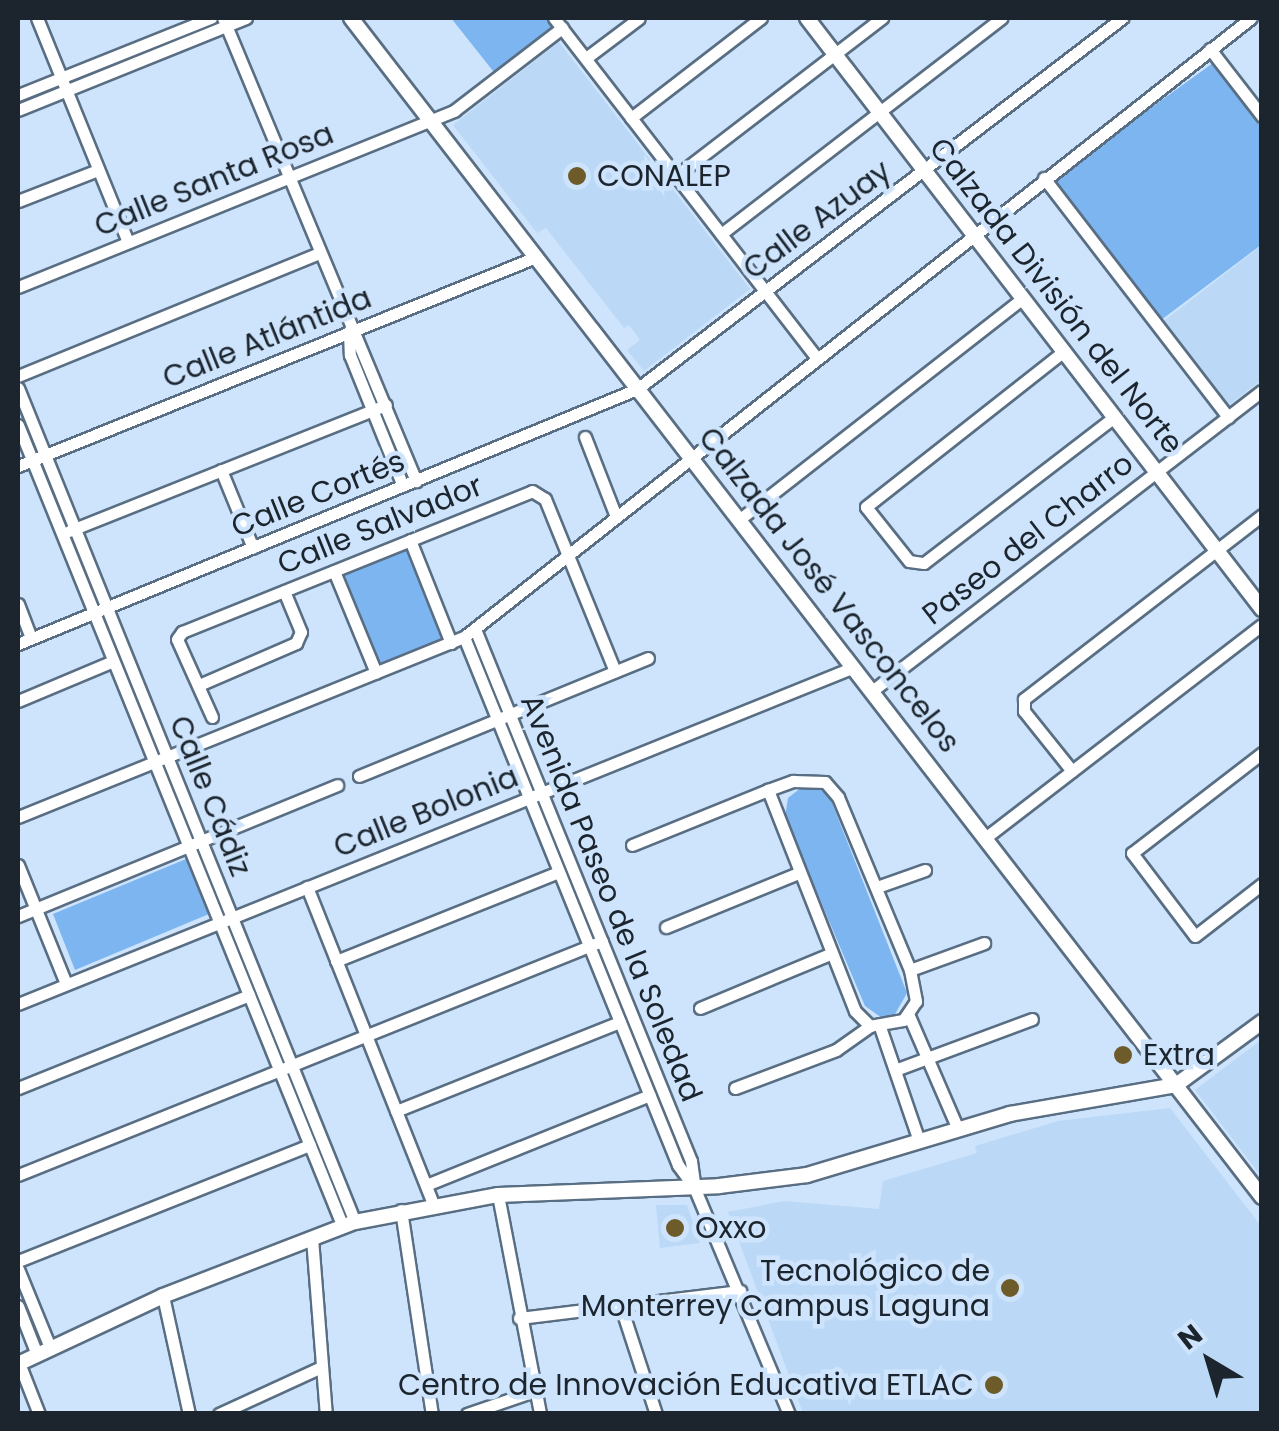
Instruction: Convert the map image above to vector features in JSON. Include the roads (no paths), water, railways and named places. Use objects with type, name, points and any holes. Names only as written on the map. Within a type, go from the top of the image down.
[{"type":"main road","name":"Calzada José Vasconcelos","points":[[351,18],[1262,1197]]},
{"type":"main road","name":"Calzada División del Norte","points":[[807,18],[1262,609]]},
{"type":"main road","points":[[18,1363],[163,1296],[349,1224],[401,1210],[498,1195],[694,1187],[807,1175],[1060,1103],[1176,1084],[1262,1022]]},
{"type":"street","points":[[37,18],[128,242]]},
{"type":"street","points":[[18,110],[64,84],[210,18]]},
{"type":"street","points":[[18,96],[64,84],[224,22],[246,18]]},
{"type":"street","points":[[586,58],[639,18]]},
{"type":"street","points":[[631,118],[761,18]]},
{"type":"street","points":[[676,176],[882,18]]},
{"type":"street","points":[[720,234],[1002,18]]},
{"type":"street","name":"Calle Azuay","points":[[638,388],[1122,18]]},
{"type":"street","points":[[18,817],[469,633],[690,454],[1251,18]]},
{"type":"street","points":[[224,22],[349,331],[386,405],[416,480]]},
{"type":"street","points":[[558,23],[815,356]]},
{"type":"street","name":"Calle Santa Rosa","points":[[18,287],[454,110],[558,23]]},
{"type":"street","points":[[1210,49],[1261,115]]},
{"type":"street","points":[[18,201],[98,170]]},
{"type":"street","points":[[1044,178],[1228,417]]},
{"type":"street","points":[[18,376],[319,253]]},
{"type":"street","name":"Calle Atlántida","points":[[18,466],[536,256]]},
{"type":"street","points":[[740,519],[1023,298]]},
{"type":"street","points":[[349,331],[350,355],[403,486]]},
{"type":"street","points":[[1064,351],[866,507],[909,561],[924,564],[1114,417]]},
{"type":"street","name":"Calle Cádiz","points":[[18,388],[202,841],[349,1224]]},
{"type":"street","name":"Calle Cortés","points":[[18,644],[638,388]]},
{"type":"street","name":"Paseo del Charro","points":[[872,691],[1262,391]]},
{"type":"street","points":[[62,534],[386,405]]},
{"type":"street","name":"Calle Cádiz","points":[[18,426],[249,995],[286,1068],[310,1145],[349,1224]]},
{"type":"street","points":[[585,437],[616,514]]},
{"type":"street","points":[[221,470],[253,548]]},
{"type":"street","name":"Calle Salvador","points":[[199,684],[179,636],[532,491],[545,499],[566,555]]},
{"type":"street","points":[[1072,771],[1024,710],[1024,699],[1262,515]]},
{"type":"street","points":[[410,540],[451,643]]},
{"type":"street","points":[[566,555],[615,672]]},
{"type":"street","points":[[334,570],[376,673]]},
{"type":"street","points":[[212,717],[199,684],[296,643],[301,632],[284,591]]},
{"type":"street","points":[[18,604],[32,638]]},
{"type":"street","points":[[986,838],[1262,625]]},
{"type":"street","name":"Avenida Paseo de la Soledad","points":[[469,633],[596,944],[691,1161],[694,1187]]},
{"type":"street","points":[[358,776],[648,658]]},
{"type":"street","points":[[18,701],[113,661]]},
{"type":"street","name":"Calle Bolonia","points":[[18,1004],[854,667]]},
{"type":"street","points":[[1262,753],[1132,853],[1195,936],[1262,884]]},
{"type":"street","points":[[632,845],[806,778],[832,788],[877,888],[910,970],[916,1001],[909,1016],[875,1027],[836,1050],[734,1088]]},
{"type":"street","points":[[18,916],[338,785]]},
{"type":"street","points":[[768,790],[830,954],[855,1010],[875,1027],[895,1070],[919,1141]]},
{"type":"street","name":"Avenida Paseo de la Soledad","points":[[535,796],[560,872],[596,944],[620,1022],[740,1291],[788,1414]]},
{"type":"street","points":[[18,866],[66,984]]},
{"type":"street","points":[[877,888],[924,870]]},
{"type":"street","points":[[336,960],[560,872]]},
{"type":"street","points":[[666,926],[798,874]]},
{"type":"street","points":[[307,887],[433,1204]]},
{"type":"street","points":[[910,970],[984,943]]},
{"type":"street","points":[[18,1176],[596,944]]},
{"type":"street","points":[[700,1008],[830,954]]},
{"type":"street","points":[[18,1088],[249,995]]},
{"type":"street","points":[[909,1016],[958,1129]]},
{"type":"street","points":[[895,1070],[1032,1019]]},
{"type":"street","points":[[396,1111],[620,1022]]},
{"type":"street","points":[[426,1186],[650,1095]]},
{"type":"street","points":[[18,1261],[310,1145]]},
{"type":"street","points":[[498,1195],[540,1414]]},
{"type":"street","points":[[401,1210],[432,1414]]},
{"type":"street","points":[[312,1238],[326,1414]]},
{"type":"street","points":[[18,1269],[42,1349]]},
{"type":"street","points":[[519,1318],[740,1291]]},
{"type":"street","points":[[163,1296],[188,1414]]},
{"type":"street","points":[[620,1304],[656,1414]]},
{"type":"street","points":[[18,1306],[42,1349]]},
{"type":"street","points":[[18,1363],[38,1414]]},
{"type":"street","points":[[219,1414],[321,1367]]},
{"type":"street","points":[[467,1414],[534,1391]]},
{"type":"place","name":"CONALEP","points":[[577,176]]},
{"type":"place","name":"Extra","points":[[1123,1055]]},
{"type":"place","name":"Oxxo","points":[[675,1228]]},
{"type":"place","name":"Tecnológico de Monterrey Campus Laguna","points":[[1010,1288]]},
{"type":"place","name":"Centro de Innovación Educativa ETLAC","points":[[994,1385]]}]
